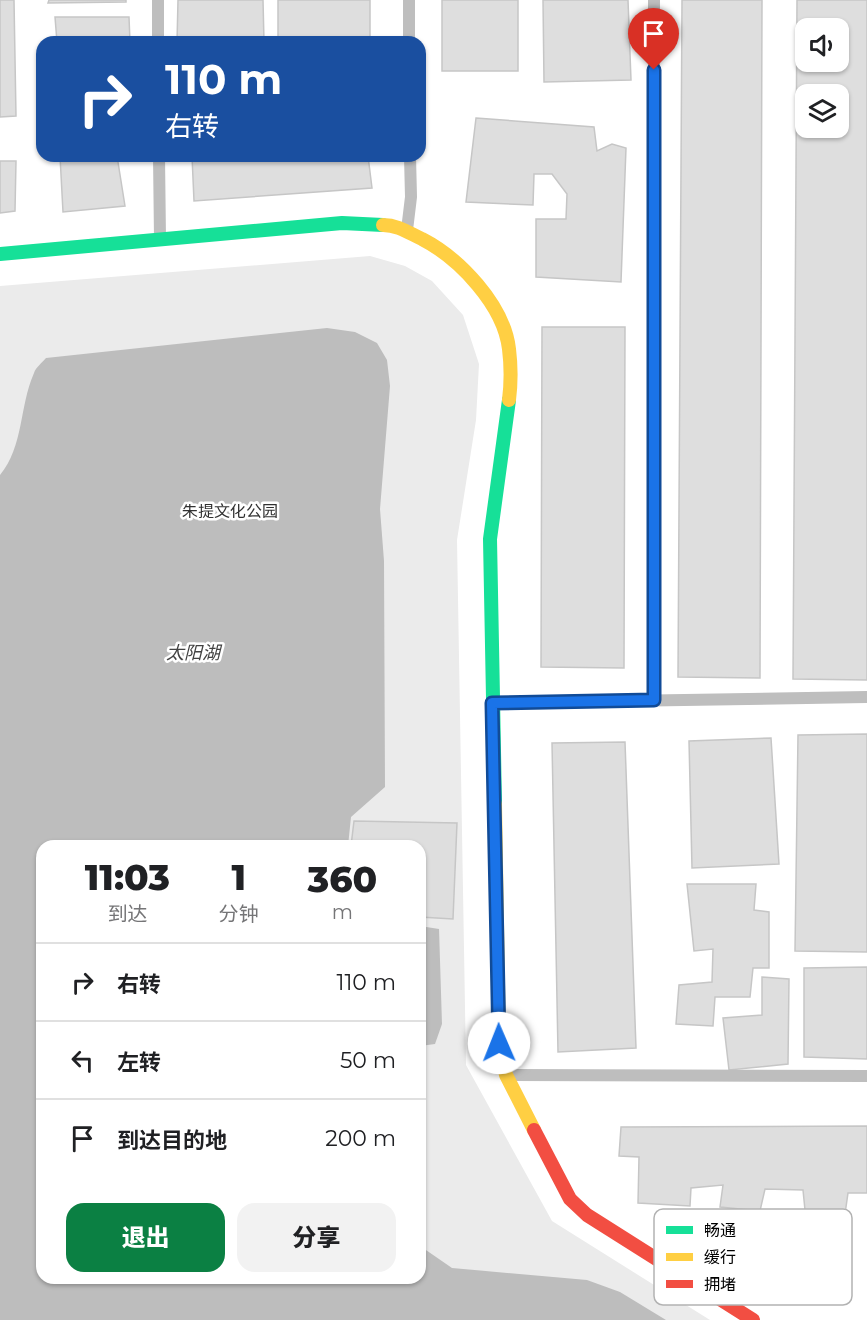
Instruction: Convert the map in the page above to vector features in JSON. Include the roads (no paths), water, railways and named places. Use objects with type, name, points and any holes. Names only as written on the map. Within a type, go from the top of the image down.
[{"type":"street","points":[[0,254],[342,223],[394,225],[435,246],[472,278],[496,311],[509,347],[510,389],[490,539],[499,1043],[506,1075],[570,1199],[587,1215],[654,1257]]},
{"type":"street","points":[[729,1305],[753,1320]]},
{"type":"lane","points":[[158,0],[158,36]]},
{"type":"lane","points":[[409,0],[409,36]]},
{"type":"lane","points":[[654,0],[654,700]]},
{"type":"lane","points":[[159,162],[160,240]]},
{"type":"lane","points":[[407,231],[411,197],[410,162]]},
{"type":"lane","points":[[492,703],[867,697]]},
{"type":"lane","points":[[506,1075],[867,1076]]},
{"type":"water","name":"太阳湖","points":[[327,328],[355,332],[377,343],[387,360],[390,386],[380,509],[384,561],[385,787],[351,817],[349,840],[36,840],[36,1284],[426,1284],[426,1250],[452,1268],[587,1280],[620,1292],[666,1320],[0,1320],[0,475],[13,452],[29,386],[35,371],[46,358]]},
{"type":"water","points":[[426,927],[439,929],[442,1024],[435,1044],[426,1045]]},
{"type":"park label","name":"朱提文化公园","points":[[230,511]]}]
